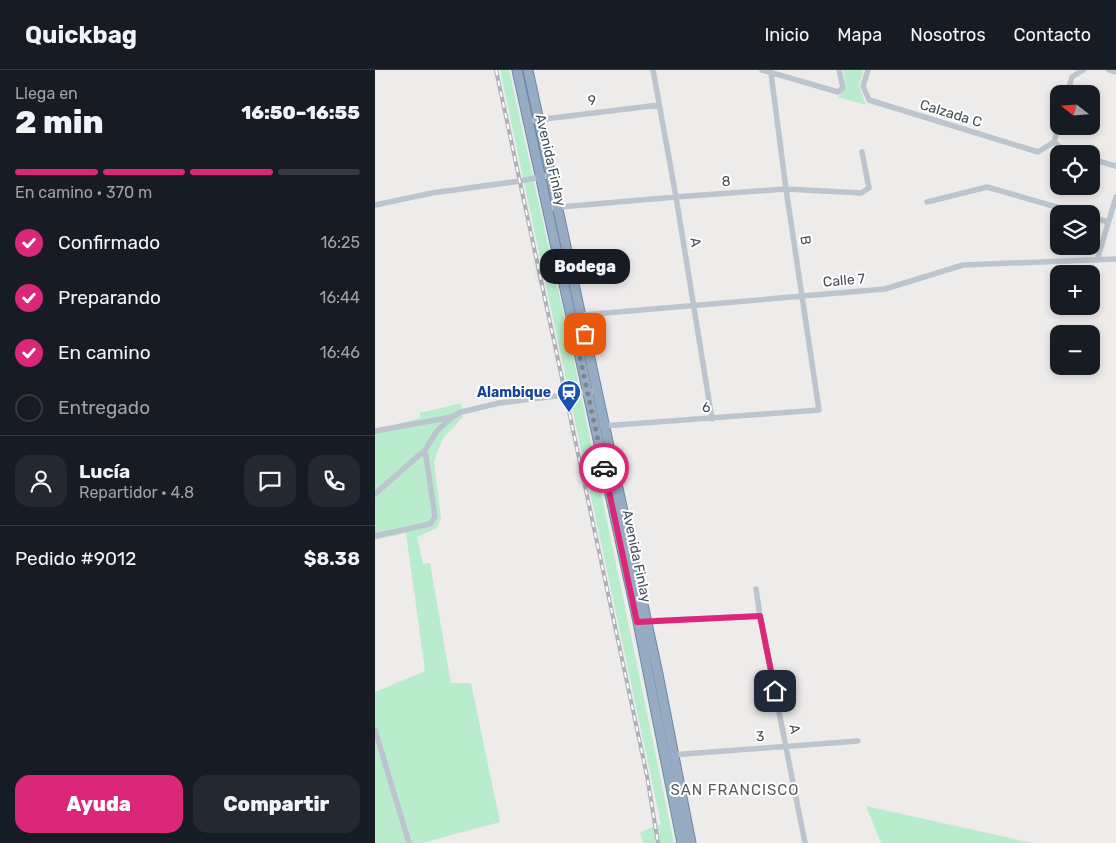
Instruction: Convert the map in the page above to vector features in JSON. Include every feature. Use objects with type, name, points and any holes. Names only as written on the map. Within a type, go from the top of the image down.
[{"type":"highway","name":"Avenida Finlay","points":[[517,70],[571,316],[605,426],[668,755],[682,843]]},
{"type":"highway","name":"Avenida Finlay","points":[[528,70],[581,316],[593,392],[595,426],[642,621]]},
{"type":"highway","name":"Avenida Finlay","points":[[668,755],[691,843]]},
{"type":"street","name":"A","points":[[653,70],[676,197],[712,419]]},
{"type":"street","points":[[762,70],[839,92],[843,88],[839,70]]},
{"type":"street","name":"Calzada C","points":[[867,70],[863,86],[869,100],[1038,152],[1054,142]]},
{"type":"street","points":[[1070,85],[1072,77],[1083,70]]},
{"type":"street","points":[[1109,70],[1116,72]]},
{"type":"street","name":"B","points":[[771,73],[786,189],[819,410]]},
{"type":"street","name":"9","points":[[528,121],[659,105]]},
{"type":"street","points":[[1056,135],[1054,142],[1058,145]]},
{"type":"street","name":"8","points":[[548,208],[786,189],[861,193],[869,188],[862,152]]},
{"type":"street","points":[[1100,162],[1116,166]]},
{"type":"street","points":[[375,205],[433,193],[551,175]]},
{"type":"street","points":[[927,202],[987,187],[1050,205]]},
{"type":"street","points":[[1097,260],[1116,197]]},
{"type":"street","points":[[1100,220],[1108,222]]},
{"type":"street","name":"Calle 7","points":[[571,316],[885,289],[963,265],[1116,259]]},
{"type":"street","points":[[375,494],[425,450],[437,431],[452,417],[461,412],[499,403],[593,392]]},
{"type":"street","name":"6","points":[[595,426],[819,410]]},
{"type":"street","points":[[375,431],[452,417]]},
{"type":"street","points":[[375,536],[430,524],[435,518],[425,450]]},
{"type":"street","name":"A","points":[[756,589],[805,843]]},
{"type":"street","points":[[642,621],[760,616]]},
{"type":"street","points":[[375,730],[409,843]]},
{"type":"street","name":"3","points":[[668,755],[858,741]]},
{"type":"green space","points":[[500,70],[509,70],[571,347],[674,843],[643,843],[640,832],[661,824]]},
{"type":"green space","points":[[843,70],[863,70],[859,86],[866,105],[838,97],[846,88]]},
{"type":"green space","points":[[461,403],[463,417],[443,438],[434,461],[441,519],[437,528],[417,537],[423,564],[430,563],[451,683],[471,683],[500,822],[422,843],[375,843],[375,692],[425,671],[406,533],[375,540],[375,430],[420,418],[420,413]]},
{"type":"green space","points":[[866,806],[1033,843],[881,843]]},
{"type":"railway","points":[[496,70],[647,776],[658,843]]},
{"type":"way so far","points":[[585,334],[581,316],[571,316],[604,468]]},
{"type":"place","name":"Bodega","points":[[585,334]]},
{"type":"place","name":"Alambique","points":[[569,413]]},
{"type":"district","name":"SAN FRANCISCO","points":[[735,790]]},
{"type":"route","points":[[604,468],[637,622],[760,616],[775,691]]}]
